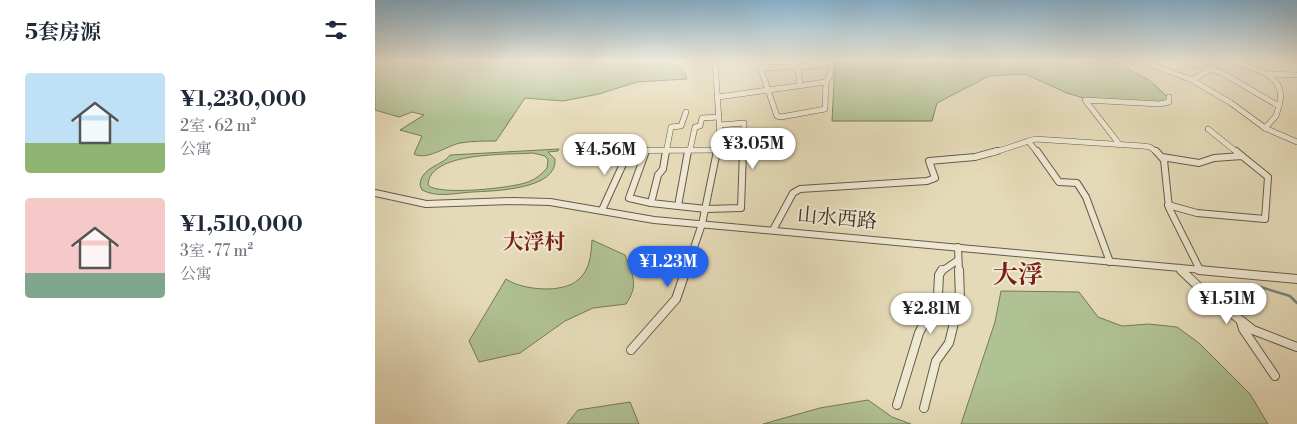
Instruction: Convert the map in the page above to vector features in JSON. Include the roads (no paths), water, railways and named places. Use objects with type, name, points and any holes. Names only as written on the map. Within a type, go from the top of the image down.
[{"type":"street","points":[[631,350],[676,299],[703,224],[721,136],[716,81]]},
{"type":"street","points":[[717,97],[769,90],[800,85],[826,82],[824,110],[777,116],[769,90],[766,81]]},
{"type":"street","points":[[799,81],[800,85]]},
{"type":"street","points":[[1193,81],[1231,103],[1275,134],[1297,142]]},
{"type":"street","points":[[1237,81],[1279,106]]},
{"type":"street","points":[[1265,128],[1276,116],[1283,92],[1276,81]]},
{"type":"street","points":[[1120,145],[1085,100],[1160,104],[1169,102],[1169,97]]},
{"type":"street","points":[[651,203],[658,176],[663,169],[671,127],[681,126],[686,112]]},
{"type":"street","points":[[678,206],[695,127],[700,126],[702,118],[719,117]]},
{"type":"street","points":[[646,151],[640,170],[636,174],[629,198],[651,203],[706,209],[741,208],[744,123],[720,125]]},
{"type":"street","points":[[1168,205],[1197,213],[1265,220],[1268,177],[1208,129]]},
{"type":"street","points":[[773,230],[793,194],[800,189],[814,186],[927,181],[935,178],[929,161],[975,157],[1035,139],[1150,147],[1162,157],[1199,163],[1214,158],[1242,156]]},
{"type":"street","points":[[1027,141],[1037,151],[1059,182],[1077,183],[1086,197],[1110,262]]},
{"type":"street","points":[[575,151],[718,150]]},
{"type":"street","points":[[601,210],[629,151]]},
{"type":"street","points":[[1162,157],[1166,169],[1168,205],[1184,241],[1200,270]]},
{"type":"street","name":"山水西路","points":[[375,193],[426,204],[535,201],[601,210],[654,220],[1297,278]]},
{"type":"street","points":[[924,408],[936,361],[949,343],[960,299],[958,247]]},
{"type":"street","points":[[897,405],[919,333],[938,296],[939,275],[943,269],[958,260]]},
{"type":"street","points":[[1179,268],[1241,322],[1253,330],[1297,347]]},
{"type":"street","points":[[1241,322],[1243,329],[1275,376]]},
{"type":"waterway","points":[[1257,286],[1290,296],[1297,303]]},
{"type":"district","name":"大浮村","points":[[534,243]]},
{"type":"district","name":"大浮","points":[[1018,275]]}]
